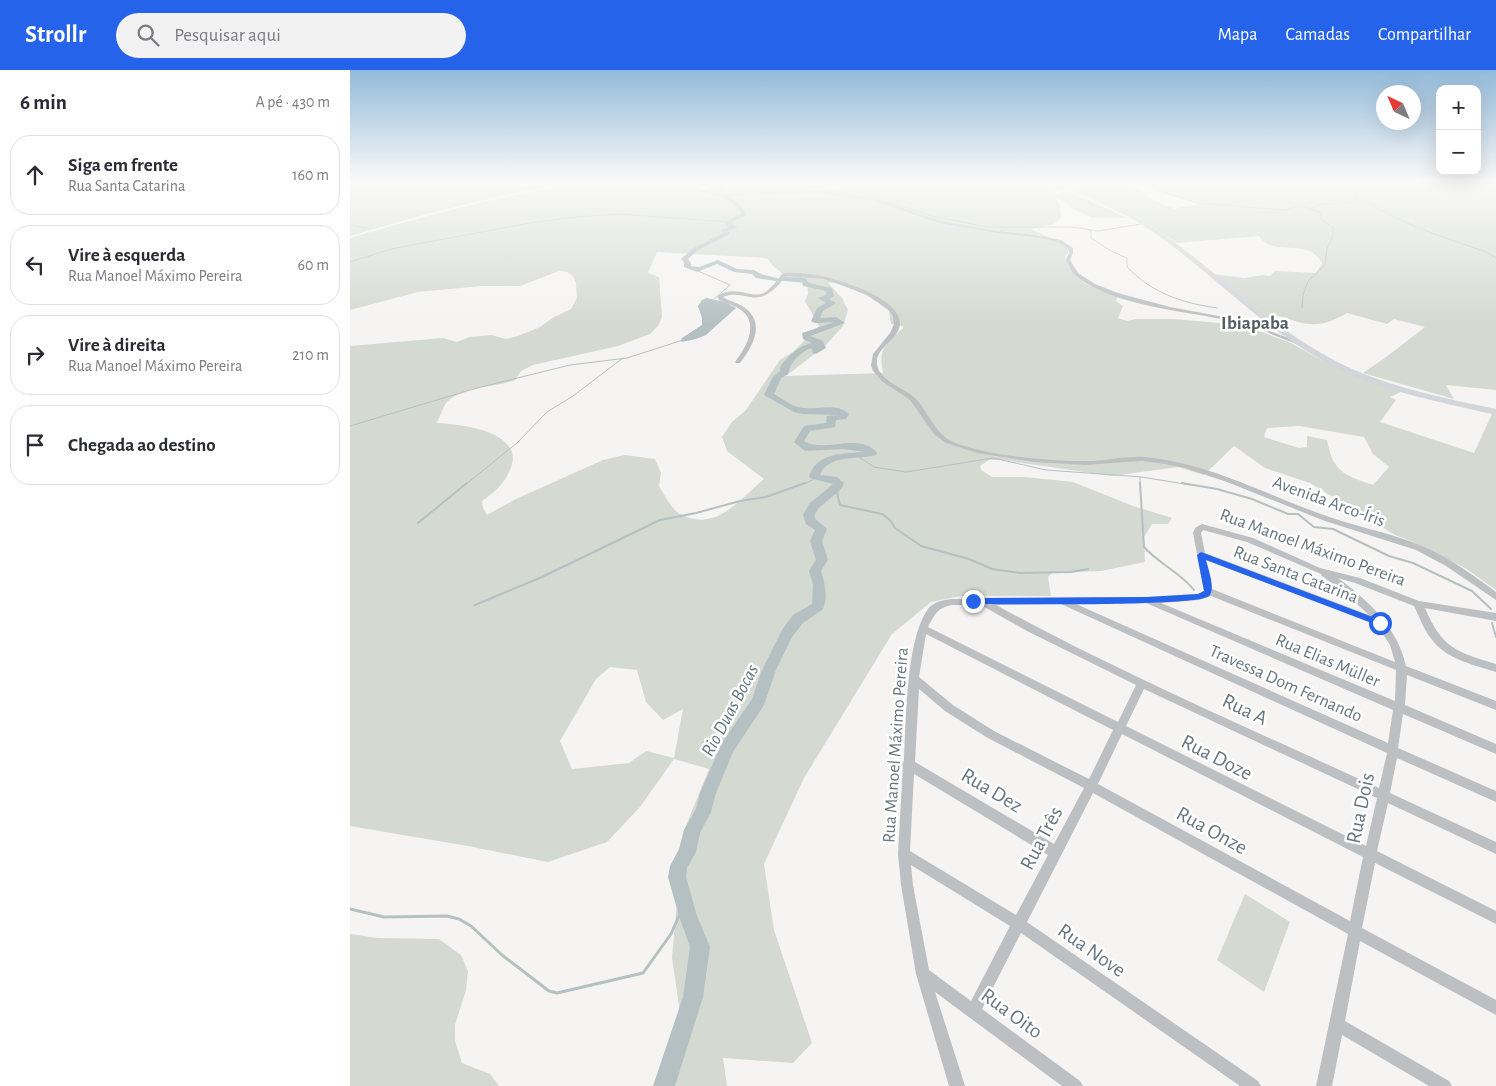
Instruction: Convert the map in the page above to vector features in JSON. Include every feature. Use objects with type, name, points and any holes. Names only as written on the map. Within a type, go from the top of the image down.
[{"type":"main road","points":[[1152,229],[1299,344],[1336,365],[1377,381],[1496,412]]},
{"type":"street","points":[[987,229],[1053,239],[1071,248],[1068,260],[1071,270],[1097,289],[1143,302],[1240,322],[1299,344]]},
{"type":"street","name":"Avenida Arco-Íris","points":[[738,362],[750,342],[754,328],[747,312],[719,297],[731,293],[754,296],[765,295],[778,284],[785,274],[813,276],[838,282],[874,297],[894,312],[896,327],[875,355],[874,367],[877,374],[911,398],[934,430],[949,442],[985,452],[1061,462],[1085,463],[1141,459],[1180,464],[1210,472],[1326,519],[1417,548],[1464,573],[1496,597]]},
{"type":"street","name":"Rua Manoel Máximo Pereira","points":[[957,1086],[923,974],[907,885],[904,854],[914,679],[922,628],[929,613],[941,604],[980,601],[1147,600],[1199,597],[1208,591],[1198,530],[1207,527],[1250,540],[1318,570],[1357,580],[1418,604],[1496,617]]},
{"type":"street","name":"Rua Santa Catarina","points":[[1201,555],[1380,623]]},
{"type":"street","name":"Rua Dois","points":[[1318,570],[1348,592],[1380,623],[1391,638],[1401,668],[1402,690],[1393,751],[1370,855],[1338,1025],[1324,1086]]},
{"type":"street","points":[[1208,591],[1496,706]]},
{"type":"street","name":"Rua Elias Müller","points":[[1147,600],[1496,749]]},
{"type":"street","name":"Rua A","points":[[980,601],[1030,628],[1142,683],[1496,848]]},
{"type":"street","name":"Travessa Dom Fernando","points":[[1061,601],[1496,797]]},
{"type":"street","points":[[1418,604],[1431,631],[1444,646],[1462,656],[1496,668]]},
{"type":"street","name":"Rua Doze","points":[[922,628],[1496,918]]},
{"type":"street","name":"Rua Onze","points":[[914,679],[968,721],[1091,786],[1496,1008]]},
{"type":"street","name":"Rua Três","points":[[973,1010],[1091,786],[1142,683]]},
{"type":"street","name":"Rua Dez","points":[[908,764],[1055,852]]},
{"type":"street","name":"Rua Nove","points":[[904,854],[1019,924],[1253,1086]]},
{"type":"street","name":"Rua Oito","points":[[923,974],[1075,1086]]},
{"type":"street","points":[[1338,1025],[1444,1086]]},
{"type":"shaded area","points":[[350,229],[373,229],[350,236]]},
{"type":"shaded area","points":[[380,229],[1032,229],[1068,246],[1070,250],[1065,257],[1079,279],[1092,287],[1117,297],[1116,301],[1123,306],[1118,318],[1127,321],[1136,319],[1173,319],[1243,325],[1291,343],[1349,373],[1403,391],[1390,397],[1396,400],[1380,422],[1474,453],[1492,414],[1496,414],[1496,590],[1465,568],[1395,535],[1310,483],[1265,468],[1234,446],[1204,475],[1178,467],[1112,476],[1003,460],[989,460],[980,466],[981,470],[992,477],[1025,477],[1073,482],[1133,506],[1172,518],[1168,524],[1152,524],[1144,537],[1145,562],[1101,571],[1052,573],[1048,577],[1051,596],[961,596],[931,602],[892,634],[804,778],[764,864],[774,930],[812,1043],[793,1063],[723,1058],[727,1086],[670,1086],[683,1033],[672,958],[683,833],[709,769],[674,759],[640,807],[607,842],[548,862],[350,826],[350,346],[443,338],[457,342],[470,337],[491,335],[506,339],[540,327],[554,317],[571,309],[577,298],[576,283],[573,276],[567,272],[559,271],[520,286],[481,286],[418,292],[350,310],[350,238]],"holes":[[[657,252],[767,258],[783,274],[783,280],[807,284],[808,294],[805,301],[819,326],[794,351],[780,360],[746,410],[732,422],[722,437],[727,451],[764,479],[726,511],[704,520],[693,519],[680,514],[671,505],[659,486],[661,473],[655,459],[625,455],[603,460],[516,499],[487,515],[482,501],[499,487],[508,475],[513,457],[509,447],[501,439],[489,433],[461,425],[437,423],[447,402],[471,390],[515,380],[521,371],[533,365],[618,346],[650,334],[658,326],[662,317],[659,277],[648,273]],[[828,283],[843,285],[868,297],[889,311],[891,324],[903,326],[884,347],[881,357],[883,373],[786,376],[826,345],[843,326],[848,310],[842,298]],[[1299,426],[1364,437],[1373,454],[1389,467],[1373,485],[1341,471],[1333,459],[1327,440],[1307,436],[1307,447],[1299,448],[1264,437],[1267,428]],[[610,667],[637,670],[646,702],[663,720],[683,709],[674,758],[646,751],[629,763],[572,769],[560,741],[596,679]]]},
{"type":"shaded area","points":[[1157,229],[1496,229],[1496,390],[1446,385],[1454,399],[1363,373],[1425,327],[1394,319],[1387,324],[1347,313],[1328,322],[1316,324],[1302,323],[1279,316],[1268,317],[1213,274],[1244,278],[1263,275],[1270,276],[1275,271],[1316,273],[1322,263],[1316,255],[1308,251],[1273,246],[1265,243],[1259,236],[1177,243]]},
{"type":"shaded area","points":[[707,298],[725,302],[736,308],[706,335],[682,342],[682,338],[702,325],[698,306],[702,300]]},
{"type":"shaded area","points":[[1245,894],[1290,922],[1264,992],[1217,960]]},
{"type":"shaded area","points":[[350,934],[378,938],[439,939],[461,955],[468,971],[466,990],[455,1025],[455,1041],[462,1063],[490,1074],[499,1086],[350,1086]]},
{"type":"waterway","points":[[350,262],[391,249],[496,229]]},
{"type":"waterway","name":"Rio Duas Bocas","points":[[726,229],[724,230],[726,234],[696,249],[684,259],[688,263],[687,267],[697,270],[718,262],[736,271],[754,272],[759,276],[776,279]]},
{"type":"waterway","points":[[1088,229],[1099,231],[1109,229]]},
{"type":"waterway","points":[[1302,308],[1303,295],[1308,281],[1325,265],[1327,249],[1333,235],[1333,229]]},
{"type":"waterway","points":[[1423,229],[1486,252],[1496,258]]},
{"type":"waterway","points":[[1088,230],[1091,231],[1091,238],[1111,251],[1127,258],[1127,267],[1147,284],[1180,300],[1217,308]]},
{"type":"waterway","points":[[696,270],[730,285],[714,299]]},
{"type":"waterway","name":"Rio Duas Bocas","points":[[664,1086],[693,997],[700,947],[688,916],[677,877],[679,866],[687,852],[692,830],[703,812],[708,793],[727,748],[759,701],[769,670],[787,634],[798,619],[818,606],[819,584],[815,571],[822,560],[816,541],[821,529],[810,521],[809,515],[813,507],[838,487],[839,483],[814,476],[817,468],[822,462],[830,459],[872,453],[868,449],[853,446],[809,449],[799,442],[807,428],[832,425],[830,418],[843,417],[844,414],[833,410],[797,410],[769,395],[777,377],[785,372],[784,367],[797,353],[809,346],[814,345],[816,351],[822,348],[820,343],[805,335],[841,323],[836,319],[815,321],[820,310],[832,303],[822,298],[830,296],[829,290],[806,284],[805,280],[783,279]]},
{"type":"waterway","points":[[622,359],[683,340]]},
{"type":"waterway","points":[[350,426],[477,388],[570,365],[622,359]]},
{"type":"waterway","points":[[465,485],[517,443],[547,412],[573,396],[622,359]]},
{"type":"waterway","points":[[859,457],[874,467],[906,472],[993,458],[1046,470],[1142,477],[1190,485]]},
{"type":"waterway","points":[[1140,477],[1140,483]]},
{"type":"waterway","points":[[802,485],[816,478]]},
{"type":"waterway","points":[[418,523],[467,483]]},
{"type":"waterway","points":[[475,605],[542,577],[660,520],[696,513],[740,501],[766,497],[805,483]]},
{"type":"waterway","points":[[1140,483],[1144,547],[1194,590]]},
{"type":"waterway","points":[[1182,483],[1217,489],[1252,499],[1288,514],[1298,514],[1314,527],[1333,529],[1389,556],[1413,563],[1472,591],[1491,609]]},
{"type":"waterway","points":[[836,489],[840,505],[882,514],[890,520],[895,528],[921,546],[969,559],[992,569],[1019,573],[1071,572],[1088,569]]},
{"type":"waterway","points":[[1492,623],[1496,637]]},
{"type":"waterway","points":[[350,909],[384,917],[447,916],[459,919],[471,926],[502,955],[549,991],[557,993],[643,973],[671,934],[681,911],[682,891]]},
{"type":"district","name":"Ibiapaba","points":[[1255,322]]},
{"type":"route","points":[[973,601],[1147,600],[1204,596],[1208,591],[1201,555],[1380,623]]}]
